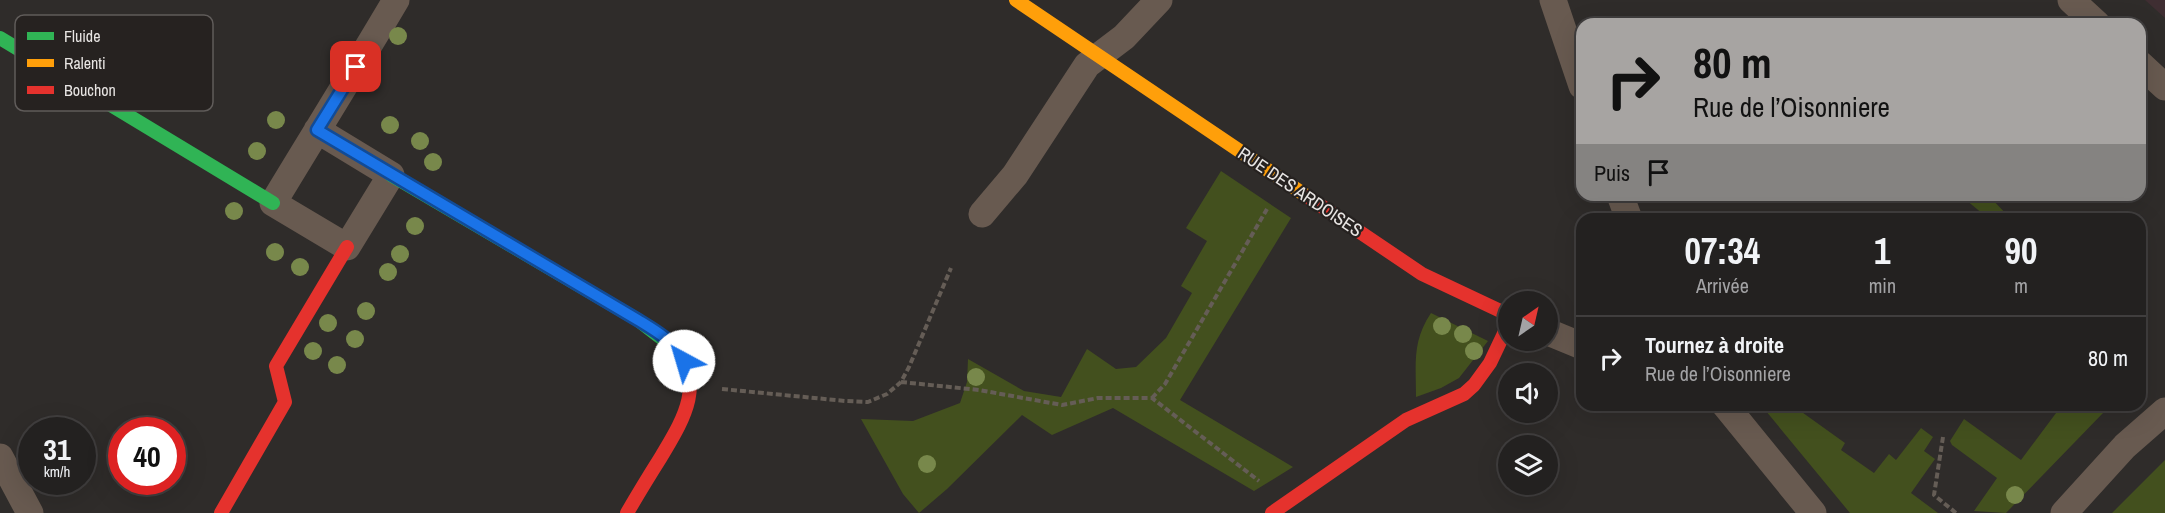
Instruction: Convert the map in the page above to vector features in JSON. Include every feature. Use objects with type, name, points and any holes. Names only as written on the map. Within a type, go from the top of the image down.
[{"type":"street","points":[[273,203],[396,0]]},
{"type":"street","name":"RUE DES ARDOISES","points":[[1016,0],[1422,274],[1498,310]]},
{"type":"street","points":[[982,214],[1015,175],[1087,65],[1124,38],[1160,0]]},
{"type":"street","points":[[1553,0],[1576,68]]},
{"type":"street","points":[[2071,0],[2090,18]]},
{"type":"street","points":[[0,38],[15,47]]},
{"type":"street","points":[[2146,70],[2165,87]]},
{"type":"street","points":[[121,111],[347,248]]},
{"type":"street","points":[[317,130],[638,320],[665,338],[680,353],[687,369],[690,393],[683,420],[627,513]]},
{"type":"street","points":[[221,513],[285,402],[276,366],[391,175]]},
{"type":"street","points":[[1558,336],[1576,344]]},
{"type":"street","points":[[1272,513],[1406,420],[1464,394],[1491,363],[1498,347]]},
{"type":"street","points":[[1730,411],[1813,513]]},
{"type":"street","points":[[2064,513],[2125,446],[2165,411]]},
{"type":"street","points":[[0,457],[30,513]]},
{"type":"path","points":[[1152,398],[1165,384],[1273,200]]},
{"type":"path","points":[[712,388],[868,402],[887,394],[901,382],[951,268]]},
{"type":"path","points":[[901,382],[1006,394],[1062,405],[1098,398],[1152,398],[1261,482]]},
{"type":"path","points":[[1943,437],[1934,495],[1956,513]]},
{"type":"shaded area","points":[[2145,0],[2165,0],[2165,18]]},
{"type":"green space","points":[[1221,171],[1291,218],[1180,400],[1293,467],[1254,491],[1113,408],[1052,435],[1022,415],[947,489],[919,513],[903,494],[861,419],[913,421],[960,403],[967,382],[968,359],[1024,391],[1061,397],[1087,349],[1116,369],[1136,367],[1166,338],[1192,293],[1181,286],[1207,241],[1186,228]]},
{"type":"green space","points":[[1967,201],[1994,201],[2005,213],[1982,213]]},
{"type":"green space","points":[[1431,313],[1488,341],[1459,378],[1441,388],[1416,397],[1416,353],[1421,333]]},
{"type":"green space","points":[[1766,411],[1800,411],[1845,443],[1841,450],[1874,473],[1889,454],[1896,460],[1921,428],[1933,437],[1924,451],[1935,459],[1911,493],[1938,513],[1850,513]]},
{"type":"green space","points":[[2058,411],[2104,411],[2006,513],[1974,511],[1997,478],[1952,445],[1950,441],[1964,419],[2021,460]]},
{"type":"green space","points":[[2165,460],[2165,513],[2112,513]]},
{"type":"traffic: fast","points":[[0,38],[15,47]]},
{"type":"traffic: fast","points":[[121,111],[273,203]]},
{"type":"traffic: fast","points":[[391,175],[638,320],[673,347]]},
{"type":"traffic: slow","points":[[1016,0],[1308,197]]},
{"type":"traffic: jam","points":[[1308,197],[1422,274],[1498,310]]},
{"type":"traffic: jam","points":[[221,513],[285,402],[276,366],[347,247]]},
{"type":"traffic: jam","points":[[1272,513],[1406,420],[1464,394],[1474,385],[1490,363],[1498,346]]},
{"type":"traffic: jam","points":[[627,513],[676,431],[688,403],[689,375],[673,347]]},
{"type":"route","points":[[356,67],[317,130],[638,320],[673,345],[684,361]]}]
